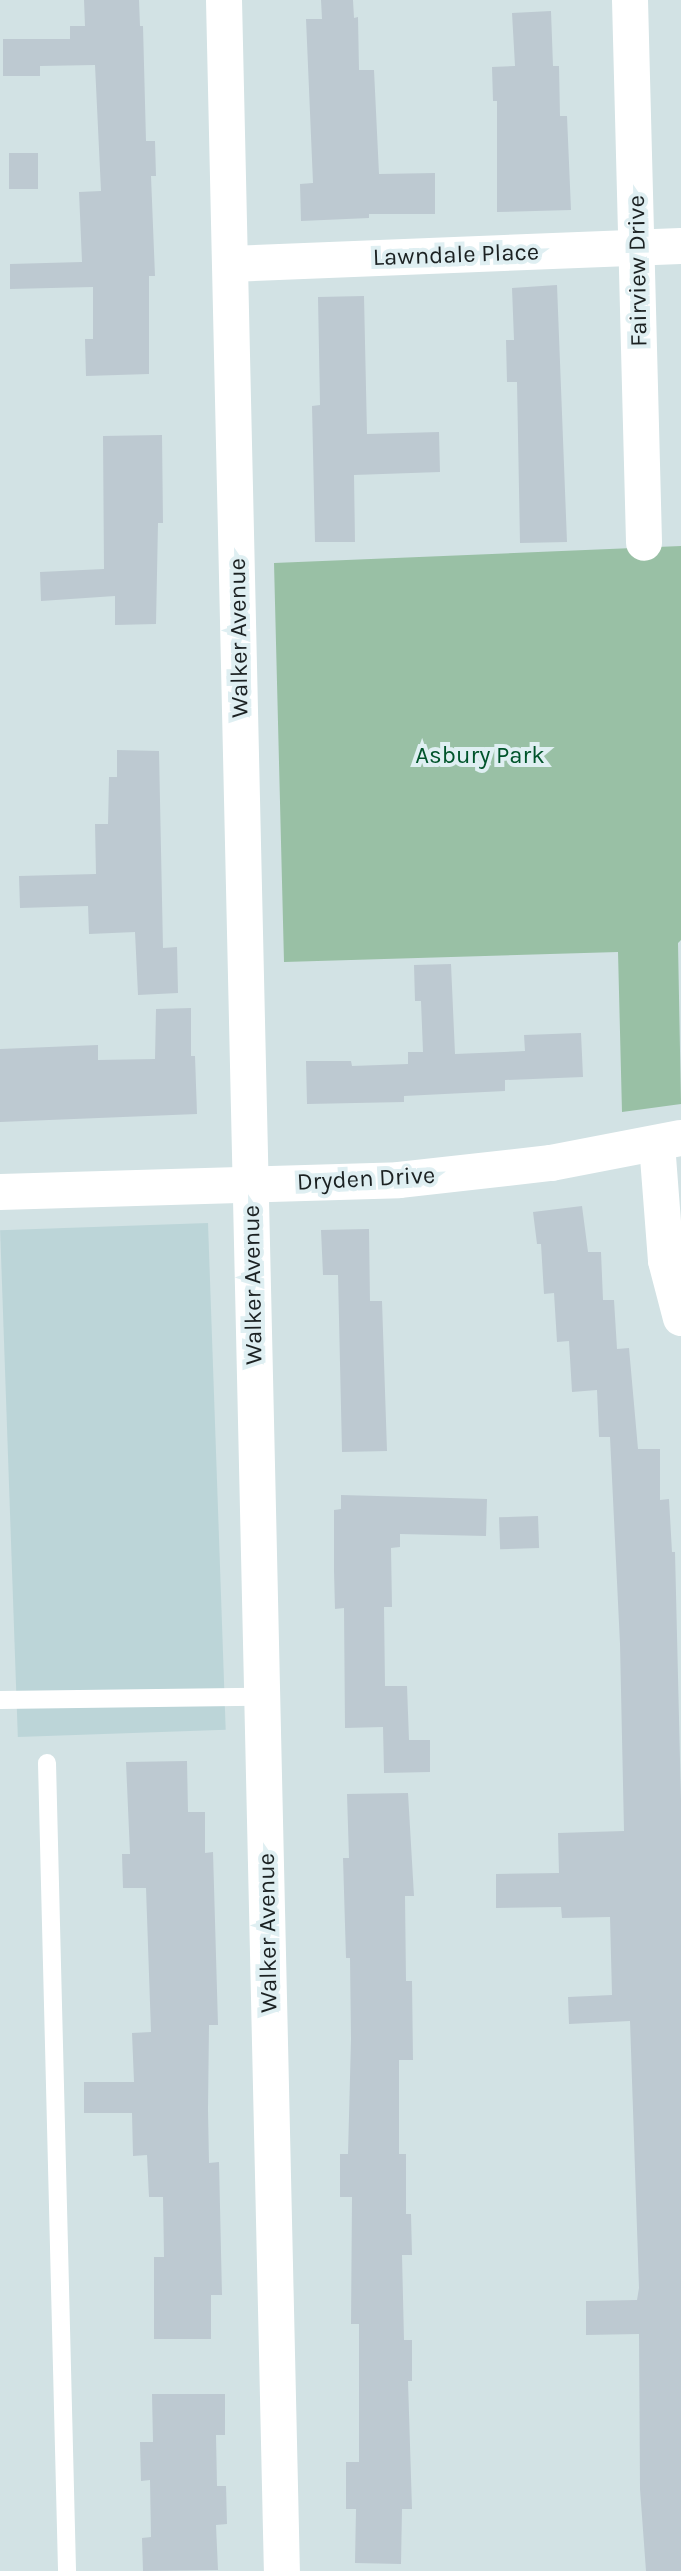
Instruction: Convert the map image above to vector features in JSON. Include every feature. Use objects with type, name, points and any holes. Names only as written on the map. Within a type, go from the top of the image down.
[{"type":"street","name":"Walker Avenue","points":[[224,0],[282,2571]]},
{"type":"street","name":"Fairview Drive","points":[[630,0],[644,543]]},
{"type":"street","name":"Lawndale Place","points":[[230,264],[681,246]]},
{"type":"street","name":"Dryden Drive","points":[[0,1192],[447,1175],[551,1163],[669,1141]]},
{"type":"street","points":[[669,1141],[666,1261],[681,1318]]},
{"type":"lane","points":[[0,1700],[262,1697]]},
{"type":"lane","points":[[47,1763],[67,2571]]},
{"type":"shaded area","points":[[208,1223],[226,1730],[18,1737],[0,1230]]},
{"type":"green space","name":"Asbury Park","points":[[681,546],[681,940],[678,943],[681,1104],[622,1112],[618,952],[284,962],[274,563]]},
{"type":"building","points":[[84,0],[139,0],[140,26],[143,26],[146,141],[155,141],[156,176],[151,176],[155,276],[149,276],[149,374],[86,376],[85,339],[93,339],[93,287],[10,289],[10,264],[82,262],[79,192],[101,191],[95,65],[40,66],[40,76],[3,76],[3,39],[70,39],[70,26],[85,26]]},
{"type":"building","points":[[321,0],[353,0],[354,18],[358,17],[359,70],[374,70],[379,174],[435,173],[435,214],[369,214],[369,218],[301,221],[300,184],[313,183],[306,19],[322,19]]},
{"type":"building","points":[[551,11],[553,66],[559,66],[560,116],[567,116],[571,210],[497,212],[497,101],[493,101],[492,67],[515,66],[512,13]]},
{"type":"building","points":[[9,153],[38,153],[38,189],[9,189]]},
{"type":"building","points":[[557,285],[567,542],[520,543],[517,382],[507,382],[506,340],[514,340],[512,288]]},
{"type":"building","points":[[364,296],[367,434],[439,432],[440,472],[354,475],[355,542],[315,542],[312,406],[320,405],[318,297]]},
{"type":"building","points":[[162,435],[163,523],[158,523],[156,624],[115,625],[115,596],[41,601],[40,572],[104,569],[103,436]]},
{"type":"building","points":[[117,750],[159,751],[163,948],[177,947],[178,993],[138,995],[135,932],[89,934],[88,906],[20,908],[19,876],[96,874],[95,824],[108,824],[109,777],[117,777]]},
{"type":"building","points":[[451,964],[455,1054],[525,1051],[524,1035],[581,1033],[583,1077],[505,1080],[505,1091],[404,1096],[404,1102],[307,1104],[306,1061],[351,1061],[352,1066],[408,1064],[408,1052],[423,1052],[421,1001],[415,1001],[414,965]]},
{"type":"building","points":[[191,1008],[191,1056],[195,1056],[197,1114],[0,1122],[0,1049],[98,1045],[98,1060],[155,1059],[156,1009]]},
{"type":"building","points":[[582,1206],[588,1252],[601,1252],[603,1300],[614,1300],[617,1349],[629,1348],[638,1449],[660,1449],[660,1500],[669,1499],[672,1552],[675,1552],[681,1801],[681,2571],[646,2571],[640,2489],[639,2334],[586,2335],[586,2301],[637,2300],[639,2288],[630,2021],[569,2024],[568,1997],[612,1995],[610,1917],[562,1918],[561,1907],[496,1908],[496,1874],[559,1873],[558,1833],[624,1831],[620,1644],[610,1437],[599,1437],[597,1390],[572,1392],[569,1341],[557,1342],[554,1293],[544,1294],[541,1244],[537,1244],[533,1212]]},
{"type":"building","points":[[369,1229],[370,1301],[382,1301],[387,1451],[342,1452],[338,1275],[323,1275],[321,1230]]},
{"type":"building","points":[[341,1495],[487,1499],[486,1536],[400,1534],[400,1547],[391,1548],[392,1607],[384,1607],[385,1686],[407,1686],[409,1740],[430,1740],[430,1772],[384,1773],[383,1727],[345,1728],[344,1608],[335,1609],[334,1571],[334,1510],[341,1509]]},
{"type":"building","points":[[538,1516],[539,1548],[500,1549],[499,1517]]},
{"type":"building","points":[[187,1761],[188,1812],[205,1812],[205,1853],[213,1852],[218,2025],[209,2025],[209,2163],[219,2162],[222,2295],[211,2295],[211,2339],[154,2339],[154,2257],[164,2257],[163,2197],[149,2197],[147,2155],[133,2156],[132,2113],[84,2113],[84,2082],[134,2082],[132,2033],[151,2032],[146,1888],[123,1888],[122,1854],[130,1854],[126,1762]]},
{"type":"building","points":[[408,1793],[414,1896],[405,1896],[406,1981],[412,1981],[413,2060],[399,2060],[399,2154],[406,2154],[406,2214],[411,2214],[412,2255],[402,2255],[404,2340],[412,2340],[412,2381],[408,2381],[412,2509],[402,2509],[401,2564],[355,2563],[356,2509],[346,2509],[346,2462],[359,2462],[359,2324],[351,2324],[352,2197],[340,2197],[340,2154],[348,2154],[351,2039],[350,1958],[346,1958],[343,1858],[349,1858],[347,1794]]},
{"type":"building","points":[[152,2394],[225,2394],[225,2435],[216,2435],[217,2486],[226,2486],[227,2524],[216,2525],[218,2570],[143,2571],[142,2538],[151,2537],[150,2480],[141,2481],[140,2442],[153,2442]]}]
